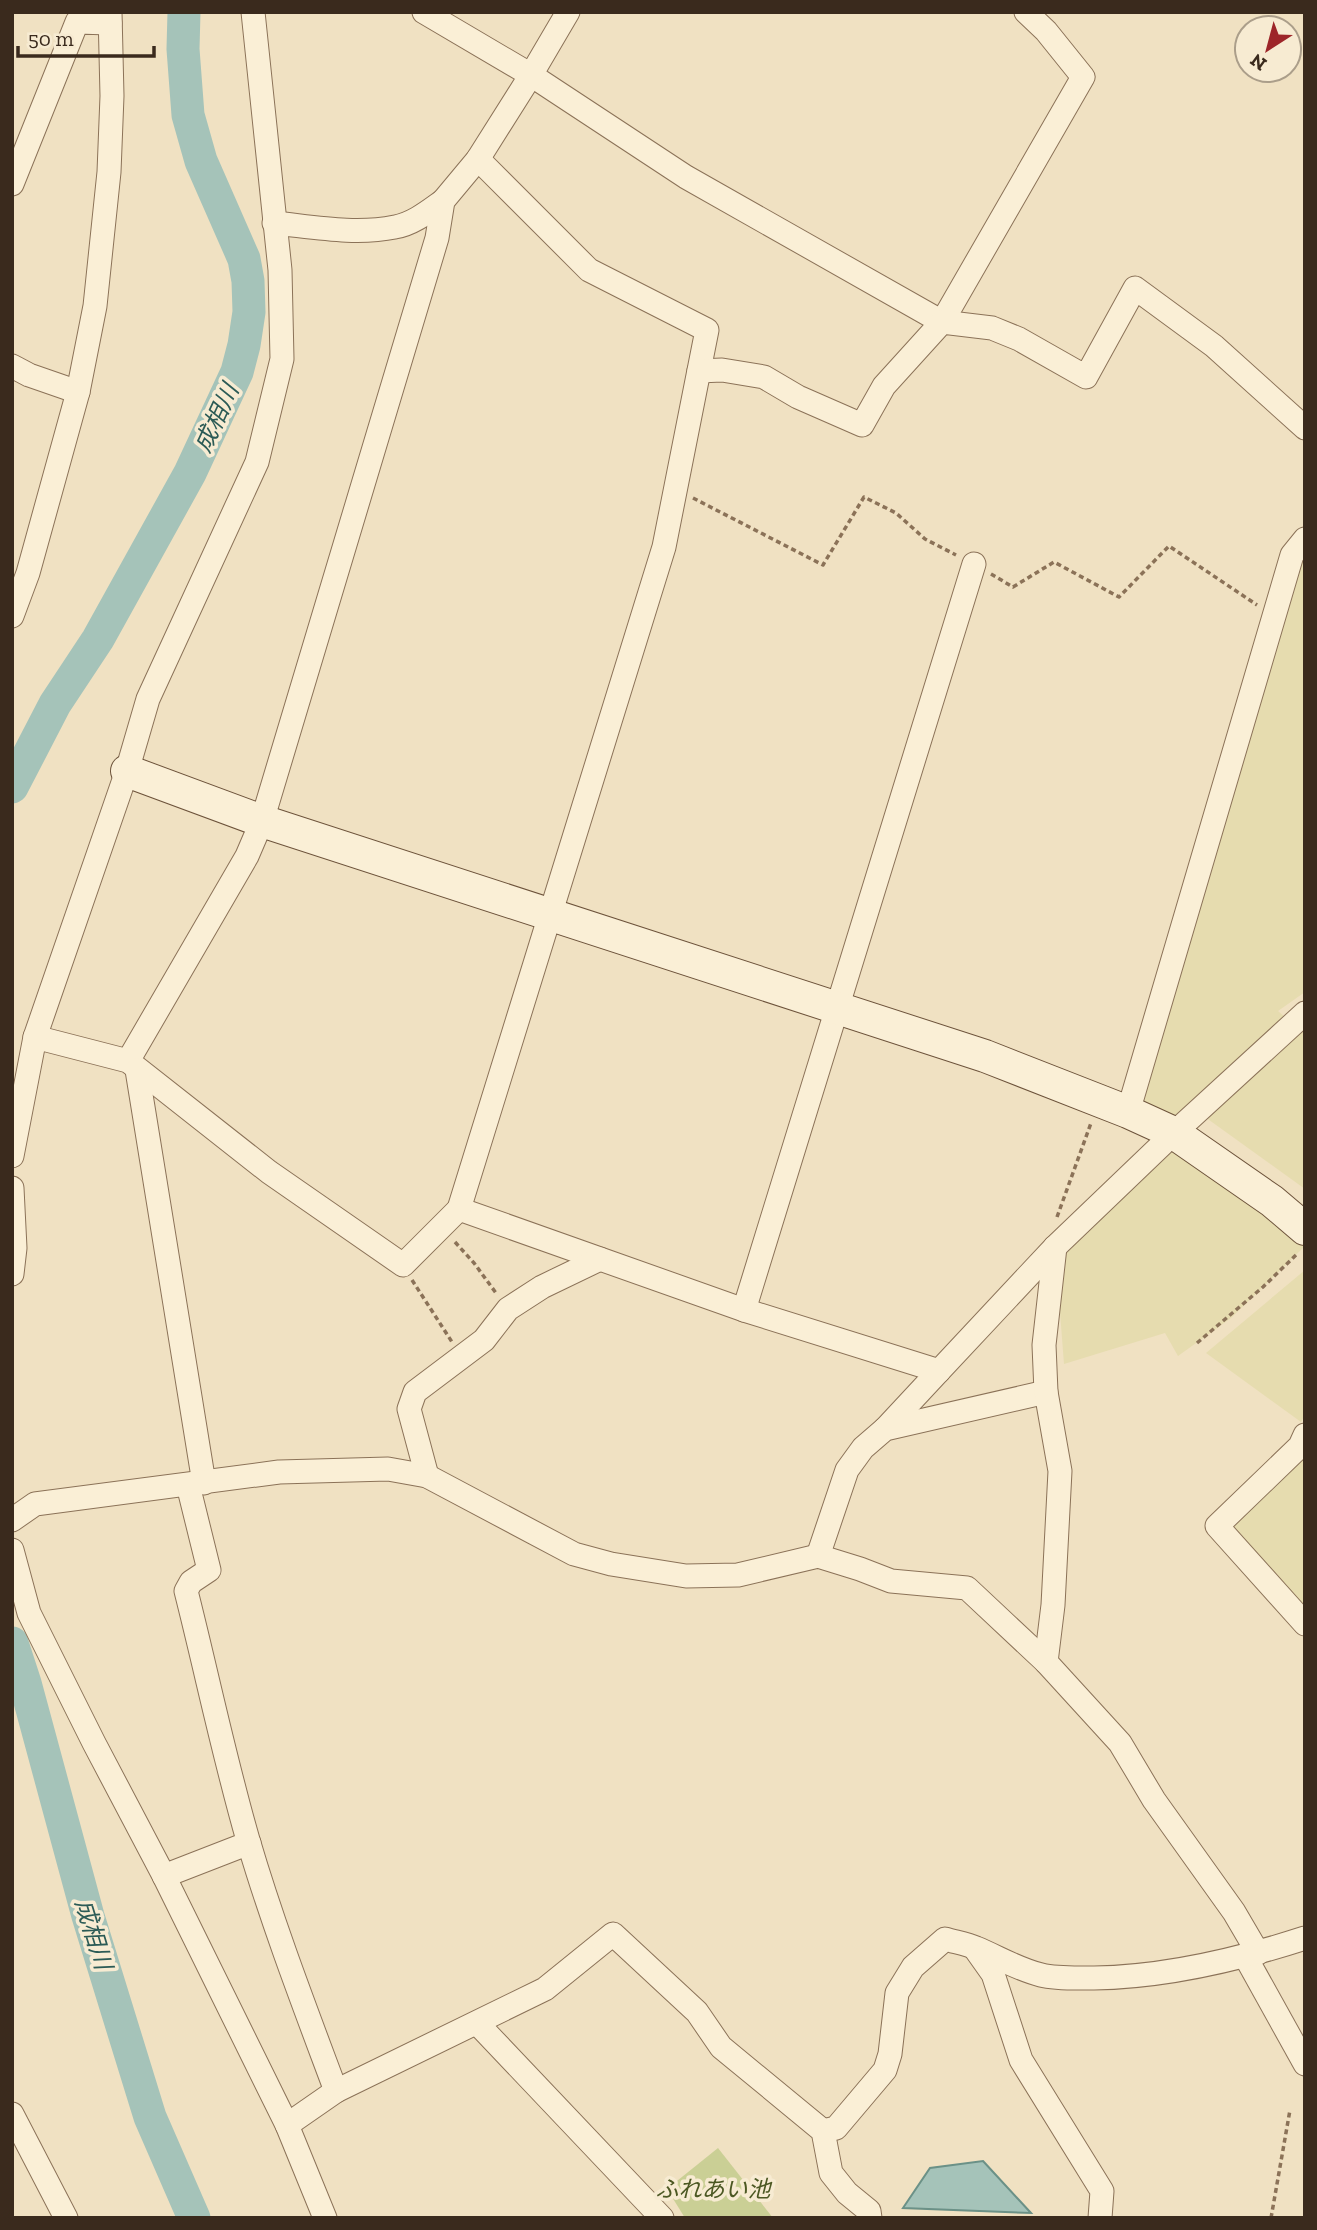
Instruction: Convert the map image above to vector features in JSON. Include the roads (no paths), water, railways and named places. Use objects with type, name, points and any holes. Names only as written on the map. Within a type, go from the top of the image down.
[{"type":"street","points":[[12,1156],[35,1037],[127,771],[148,699],[257,462],[282,359],[280,270],[253,12]]},
{"type":"street","points":[[424,12],[531,75],[686,177],[942,322],[992,328],[1018,339],[1086,377],[1135,288],[1214,346],[1305,428]]},
{"type":"street","points":[[274,223],[351,230],[397,227],[422,216],[443,201],[478,159],[568,12]]},
{"type":"street","points":[[699,371],[722,370],[764,377],[798,397],[862,425],[884,386],[942,322],[1083,77],[1046,31],[1026,12]]},
{"type":"street","points":[[12,184],[78,22],[110,18],[110,172],[95,306],[78,392],[28,573],[12,616]]},
{"type":"street","points":[[35,1037],[133,1066],[269,1172],[402,1265],[459,1209],[664,547],[707,330],[589,270],[478,159]]},
{"type":"street","points":[[336,2091],[288,1961],[249,1843],[220,1739],[186,1591],[191,1582],[209,1570],[133,1066],[247,856],[262,821],[437,239],[443,201]]},
{"type":"street","points":[[12,366],[29,375],[78,392]]},
{"type":"street","points":[[1128,1112],[1292,555],[1305,539]]},
{"type":"street","points":[[744,1310],[974,564]]},
{"type":"street","points":[[127,771],[262,821],[985,1056],[1174,1133],[1272,1201],[1305,1229]]},
{"type":"street","points":[[818,1556],[846,1469],[863,1448],[885,1429],[1055,1247],[1305,1013]]},
{"type":"street","points":[[12,1188],[15,1248],[12,1274]]},
{"type":"street","points":[[459,1209],[744,1310],[939,1371]]},
{"type":"street","points":[[1046,1662],[1053,1605],[1060,1471],[1046,1392],[1044,1345],[1055,1247]]},
{"type":"street","points":[[427,1476],[409,1409],[415,1392],[484,1340],[508,1309],[542,1287],[600,1259]]},
{"type":"street","points":[[885,1429],[1046,1392]]},
{"type":"street","points":[[1305,1434],[1300,1446],[1217,1526],[1305,1624]]},
{"type":"street","points":[[12,1520],[35,1504],[279,1472],[388,1469],[427,1476],[575,1554],[611,1564],[686,1576],[738,1575],[818,1556],[891,1581],[967,1588],[1046,1662],[1120,1743],[1154,1800],[1234,1912],[1251,1955],[1305,2064]]},
{"type":"street","points":[[12,1550],[29,1613],[164,1876],[287,2125],[325,2218]]},
{"type":"street","points":[[164,1876],[249,1843]]},
{"type":"street","points":[[287,2125],[336,2091],[545,1989],[613,1934],[697,2012],[721,2047],[823,2131],[831,2173],[847,2193],[869,2211],[870,2218]]},
{"type":"street","points":[[823,2131],[836,2128],[885,2070],[890,2054],[897,1993],[914,1967],[945,1939],[975,1947],[1013,1966],[1042,1975],[1081,1978],[1130,1977],[1251,1955],[1305,1938]]},
{"type":"street","points":[[975,1947],[993,1974],[1021,2060],[1102,2191],[1100,2218]]},
{"type":"street","points":[[477,2023],[662,2218]]},
{"type":"street","points":[[12,2114],[66,2218]]},
{"type":"water","points":[[983,2161],[1031,2213],[903,2208],[930,2168]]},
{"type":"waterway","name":"成相川","points":[[12,787],[55,704],[98,639],[190,473],[237,372],[244,345],[249,312],[248,281],[244,259],[201,161],[188,115],[183,49],[184,12]]},
{"type":"waterway","name":"成相川","points":[[12,1643],[88,1916],[150,2117],[194,2218]]},
{"type":"park label","name":"ふれあい池","points":[[713,2189]]}]
